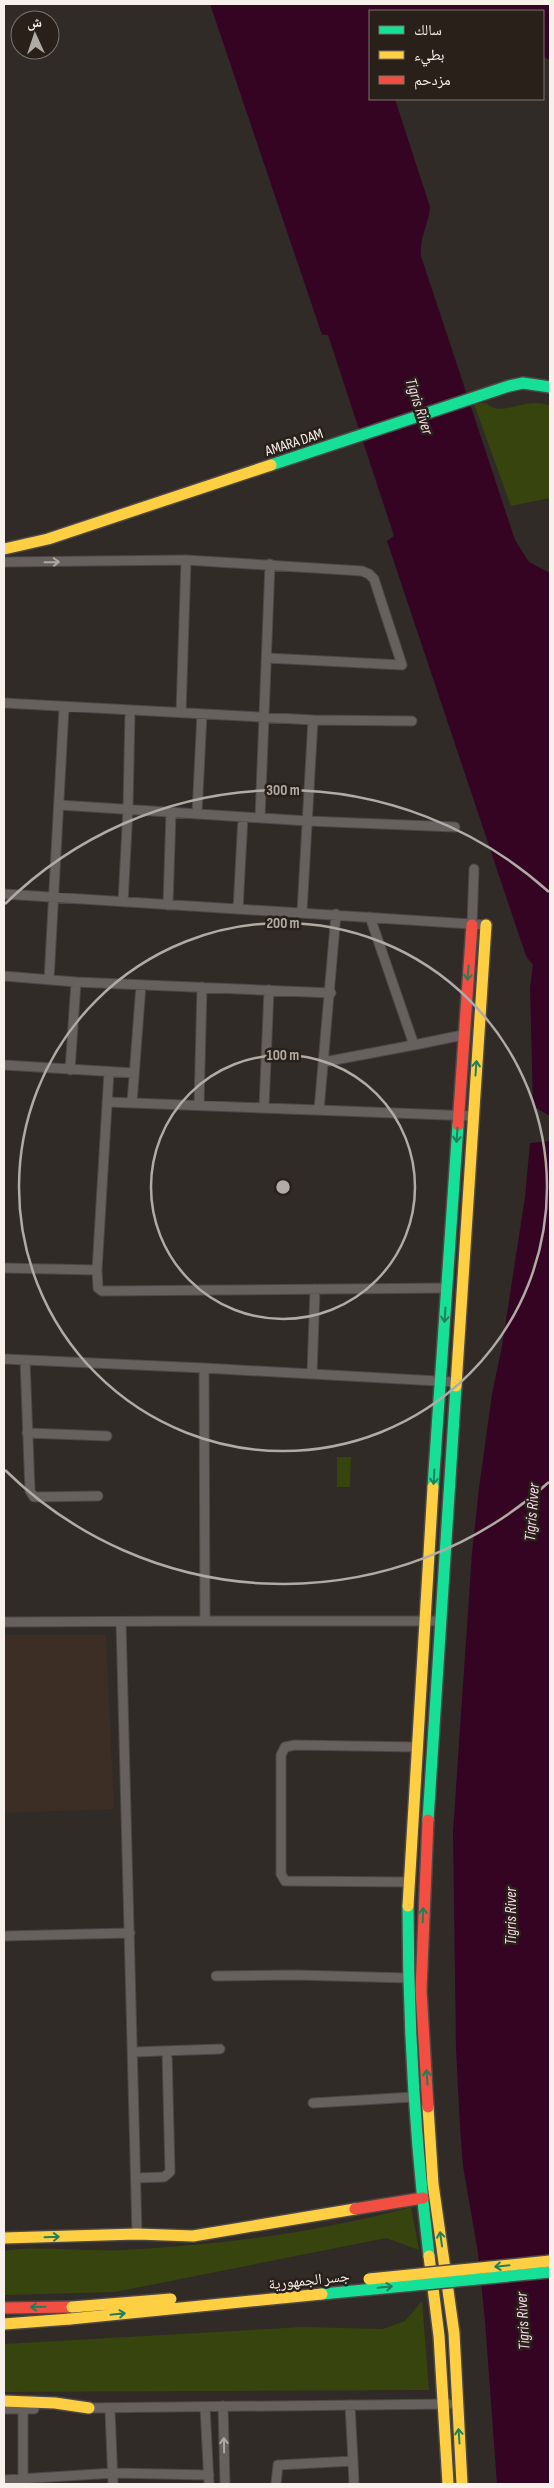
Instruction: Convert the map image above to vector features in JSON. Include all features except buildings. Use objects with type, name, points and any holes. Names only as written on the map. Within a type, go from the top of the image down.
[{"type":"street","points":[[4,549],[339,439],[520,376],[550,380]]},
{"type":"street","name":"AMARA DAM","points":[[48,536],[509,386],[523,383],[550,387]]},
{"type":"street","points":[[4,541],[48,536]]},
{"type":"street","points":[[4,562],[186,560],[345,569],[369,574],[374,579],[402,665],[266,658]]},
{"type":"street","points":[[182,713],[186,560]]},
{"type":"street","points":[[260,818],[270,564]]},
{"type":"street","points":[[4,703],[64,708],[313,720],[412,721]]},
{"type":"street","points":[[50,980],[64,708]]},
{"type":"street","points":[[123,902],[128,809],[130,711]]},
{"type":"street","points":[[197,814],[202,714]]},
{"type":"street","points":[[302,912],[313,720]]},
{"type":"street","points":[[60,805],[308,821],[456,827]]},
{"type":"street","points":[[168,905],[171,812]]},
{"type":"street","points":[[238,909],[243,817]]},
{"type":"street","points":[[448,2484],[439,2336],[422,2198],[413,2098],[408,1978],[408,1882],[463,1035],[472,925],[474,869]]},
{"type":"street","points":[[4,894],[486,925],[424,1873],[421,1990],[433,2184],[454,2333],[462,2484]]},
{"type":"street","points":[[319,1110],[331,992],[336,914]]},
{"type":"street","points":[[370,917],[414,1045]]},
{"type":"street","points":[[4,976],[76,982],[331,992]]},
{"type":"street","points":[[70,1070],[76,982]]},
{"type":"street","points":[[132,1103],[141,985]]},
{"type":"street","points":[[199,1105],[202,986]]},
{"type":"street","points":[[264,1108],[268,990]]},
{"type":"street","points":[[324,1062],[463,1035]]},
{"type":"street","points":[[4,1066],[134,1073]]},
{"type":"street","points":[[108,1072],[97,1270],[98,1288],[102,1291],[447,1288]]},
{"type":"street","points":[[107,1102],[473,1116]]},
{"type":"street","points":[[4,1268],[97,1270]]},
{"type":"street","points":[[312,1374],[314,1289]]},
{"type":"street","points":[[4,1360],[204,1368],[455,1382]]},
{"type":"street","points":[[25,1360],[30,1491],[34,1497],[98,1496]]},
{"type":"street","points":[[204,1368],[205,1622]]},
{"type":"street","points":[[27,1433],[107,1436]]},
{"type":"street","points":[[430,1537],[446,1538]]},
{"type":"street","points":[[4,1622],[440,1621]]},
{"type":"street","points":[[120,1622],[137,2234]]},
{"type":"street","points":[[408,1882],[285,1881],[281,1874],[281,1755],[285,1747],[295,1745],[417,1747]]},
{"type":"street","points":[[4,1936],[130,1933]]},
{"type":"street","points":[[216,1976],[296,1975],[408,1978]]},
{"type":"street","points":[[133,2052],[220,2049]]},
{"type":"street","points":[[136,2178],[164,2177],[169,2175],[170,2172],[167,2051]]},
{"type":"street","points":[[314,2103],[413,2098]]},
{"type":"street","points":[[4,2238],[137,2234],[193,2236],[422,2198]]},
{"type":"street","name":"جسر الجمهورية","points":[[4,2308],[72,2307],[228,2295],[550,2261]]},
{"type":"street","name":"جسر الجمهورية","points":[[21,2323],[550,2272]]},
{"type":"street","points":[[4,2324],[21,2323]]},
{"type":"street","points":[[4,2328],[21,2323]]},
{"type":"street","points":[[4,2401],[55,2403],[110,2410],[224,2406],[457,2404]]},
{"type":"street","points":[[350,2405],[354,2484]]},
{"type":"street","points":[[224,2406],[225,2484]]},
{"type":"street","points":[[4,2480],[23,2482],[112,2473],[209,2480],[206,2407]]},
{"type":"street","points":[[4,2409],[89,2408]]},
{"type":"street","points":[[23,2409],[23,2482]]},
{"type":"street","points":[[110,2410],[113,2484]]},
{"type":"street","points":[[276,2484],[278,2465],[354,2461]]},
{"type":"shaded area","points":[[4,1635],[106,1635],[114,1809],[4,1813]]},
{"type":"green space","points":[[486,403],[500,409],[532,403],[550,406],[550,498],[511,506],[474,404]]},
{"type":"green space","points":[[337,1457],[351,1457],[350,1487],[337,1487]]},
{"type":"green space","points":[[411,2207],[419,2250],[386,2238],[115,2292],[4,2295],[4,2251],[18,2249],[122,2250],[232,2241],[303,2231]]},
{"type":"green space","points":[[422,2301],[429,2390],[4,2392],[4,2344],[303,2327],[383,2329],[405,2321]]},
{"type":"water","name":"Tigris River","points":[[210,4],[550,4],[550,60],[544,57],[544,10],[369,10],[369,100],[395,100],[430,207],[421,243],[421,256],[515,540],[529,562],[550,573],[550,1116],[533,1106],[530,988],[533,965],[526,956],[387,541],[394,536],[328,335],[322,335]]},
{"type":"water","name":"Tigris River","points":[[550,1141],[550,2484],[497,2484],[478,2253],[463,2166],[460,2127],[456,2049],[453,1832],[472,1553],[492,1394],[502,1346],[525,1197],[530,1143]]},
{"type":"traffic: fast","points":[[271,465],[509,386],[523,383],[550,387]]},
{"type":"traffic: fast","points":[[433,1487],[458,1125]]},
{"type":"traffic: fast","points":[[428,1820],[456,1386]]},
{"type":"traffic: fast","points":[[408,1906],[409,1994],[413,2081],[429,2256]]},
{"type":"traffic: fast","points":[[322,2294],[550,2272]]},
{"type":"traffic: slow","points":[[4,549],[48,539],[271,465]]},
{"type":"traffic: slow","points":[[456,1386],[486,925]]},
{"type":"traffic: slow","points":[[408,1906],[433,1487]]},
{"type":"traffic: slow","points":[[428,2107],[433,2184],[454,2333],[462,2484]]},
{"type":"traffic: slow","points":[[4,2238],[137,2234],[193,2236],[355,2209]]},
{"type":"traffic: slow","points":[[429,2256],[439,2336],[448,2484]]},
{"type":"traffic: slow","points":[[369,2279],[550,2261]]},
{"type":"traffic: slow","points":[[70,2319],[322,2294]]},
{"type":"traffic: slow","points":[[72,2307],[171,2299]]},
{"type":"traffic: slow","points":[[4,2324],[70,2319]]},
{"type":"traffic: slow","points":[[4,2401],[55,2403],[89,2408]]},
{"type":"traffic: jam","points":[[458,1125],[472,925]]},
{"type":"traffic: jam","points":[[428,1820],[421,1990],[428,2107]]},
{"type":"traffic: jam","points":[[355,2209],[423,2198]]},
{"type":"traffic: jam","points":[[4,2308],[72,2307]]}]
